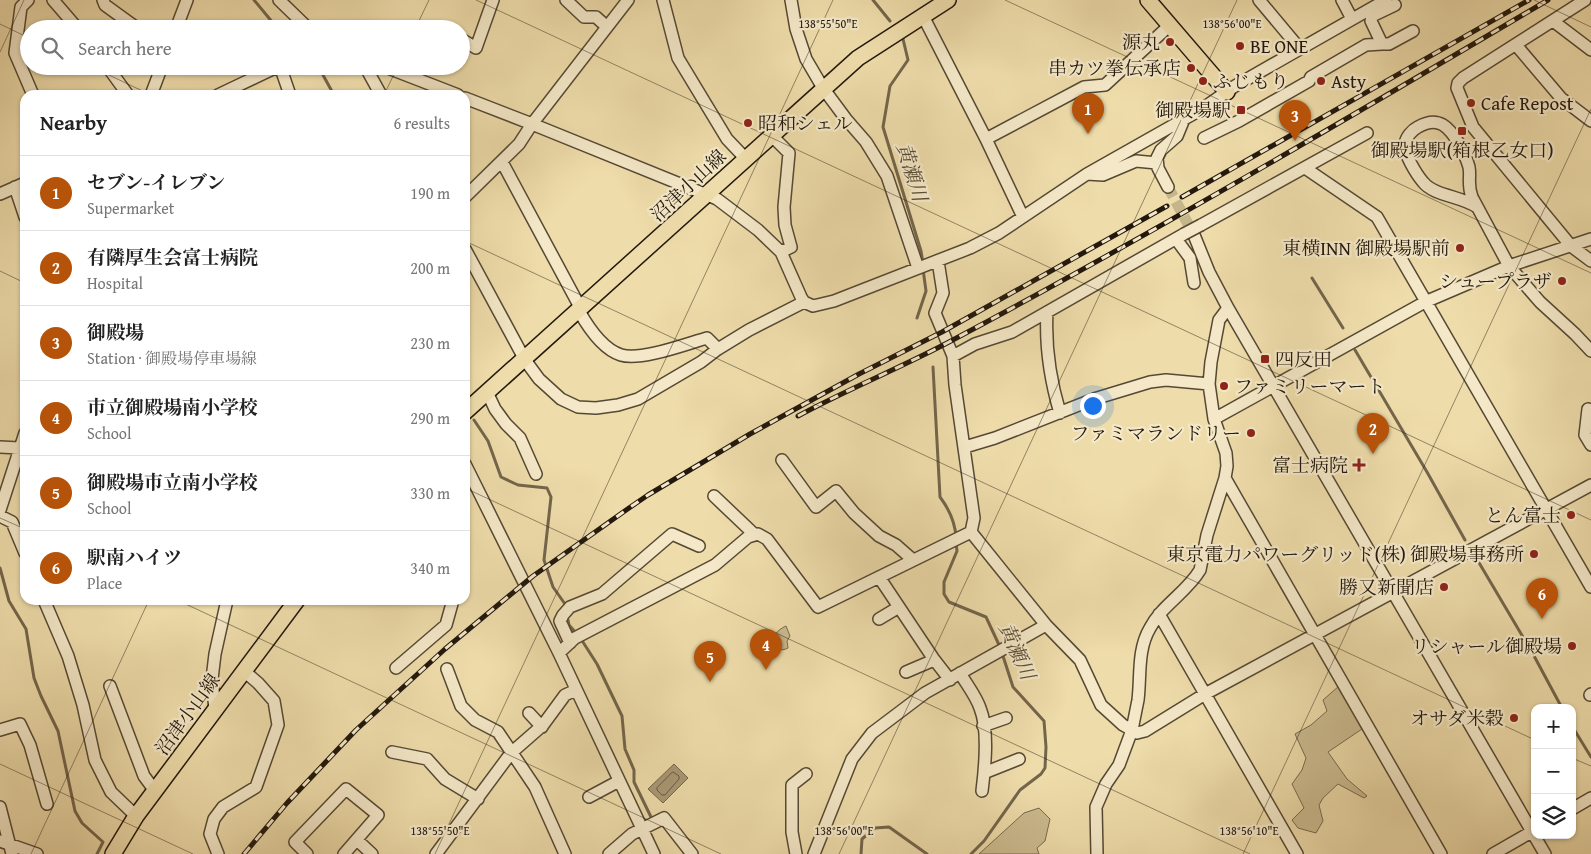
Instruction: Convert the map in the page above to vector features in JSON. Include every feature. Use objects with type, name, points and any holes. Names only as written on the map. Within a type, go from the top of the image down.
[{"type":"main road","name":"沼津小山線","points":[[470,407],[525,360],[823,88],[874,46],[948,0]]},
{"type":"main road","points":[[1148,0],[1227,92]]},
{"type":"main road","name":"沼津小山線","points":[[113,854],[136,816],[293,605]]},
{"type":"street","points":[[53,0],[70,20]]},
{"type":"street","points":[[103,0],[106,5],[126,20]]},
{"type":"street","points":[[179,20],[187,0]]},
{"type":"street","points":[[279,0],[300,20]]},
{"type":"street","points":[[470,44],[476,48],[493,0]]},
{"type":"street","points":[[566,0],[584,17],[596,17],[607,28]]},
{"type":"street","points":[[470,192],[519,144],[532,124],[628,0]]},
{"type":"street","points":[[663,0],[678,58],[727,139],[746,159]]},
{"type":"street","points":[[791,0],[796,29],[806,59],[823,88],[866,142],[887,176],[918,268]]},
{"type":"street","points":[[1259,0],[1300,49]]},
{"type":"street","points":[[1342,0],[1352,19]]},
{"type":"street","points":[[1585,0],[1463,78],[1458,83],[1457,88],[1473,127],[1571,246],[1591,261]]},
{"type":"street","points":[[20,2],[15,53],[20,65]]},
{"type":"street","points":[[470,100],[717,199],[758,230],[781,252],[804,302],[813,306],[834,301],[935,262],[970,248],[999,233],[1087,174],[1182,124],[1235,86],[1352,19],[1390,2]]},
{"type":"street","points":[[1382,44],[1370,22],[1372,16],[1390,2]]},
{"type":"street","points":[[923,16],[986,139],[1023,217]]},
{"type":"street","points":[[1553,21],[1591,50]]},
{"type":"street","points":[[986,139],[1084,88],[1105,85],[1170,25]]},
{"type":"street","points":[[1204,138],[1248,116],[1366,45],[1389,44],[1413,30]]},
{"type":"street","points":[[1516,45],[1561,98],[1591,121]]},
{"type":"street","points":[[24,75],[31,90]]},
{"type":"street","points":[[114,75],[124,90]]},
{"type":"street","points":[[153,90],[159,75]]},
{"type":"street","points":[[229,90],[261,75]]},
{"type":"street","points":[[283,75],[288,90]]},
{"type":"street","points":[[371,75],[378,90]]},
{"type":"street","points":[[406,75],[445,90]]},
{"type":"street","points":[[1477,207],[1468,201],[1430,189],[1423,182],[1406,153],[1404,145],[1414,129],[1427,122],[1435,121],[1448,128],[1460,145],[1469,166],[1469,189],[1509,266],[1540,302],[1591,351]]},
{"type":"street","points":[[1168,187],[1157,163],[1157,158],[1161,150],[1177,136],[1182,124]]},
{"type":"street","points":[[954,356],[975,344],[1012,332],[1367,133]]},
{"type":"street","points":[[771,135],[789,153],[784,207],[785,225],[791,246],[781,252]]},
{"type":"street","points":[[1087,174],[1103,175],[1136,161],[1157,163]]},
{"type":"street","points":[[502,162],[580,310],[603,345],[620,355],[635,357],[707,338],[718,349]]},
{"type":"street","points":[[1305,168],[1377,217],[1591,587]]},
{"type":"street","points":[[1440,193],[1455,191],[1468,180]]},
{"type":"street","points":[[0,194],[20,185]]},
{"type":"street","points":[[1189,233],[1228,308],[1273,387],[1531,826]]},
{"type":"street","points":[[1189,233],[1194,283]]},
{"type":"street","points":[[1214,419],[1425,302],[1509,266],[1591,239]]},
{"type":"street","points":[[470,258],[525,360],[539,379],[561,399],[578,407],[596,408],[618,405],[638,399],[701,362],[749,330],[804,302]]},
{"type":"street","points":[[559,653],[572,641],[586,633],[715,565],[748,537],[758,534],[767,539],[818,607],[967,534],[974,518],[955,385],[954,356],[935,313],[943,293],[935,262]]},
{"type":"street","points":[[1191,266],[1205,262]]},
{"type":"street","points":[[1097,854],[1096,807],[1106,784],[1119,765],[1132,730],[1138,700],[1141,651],[1149,629],[1159,614],[1195,578],[1200,570],[1214,510],[1225,478],[1227,466],[1226,453],[1214,419],[1209,384],[1210,362],[1220,320],[1228,308]]},
{"type":"street","points":[[1047,312],[1048,366],[1060,413]]},
{"type":"street","points":[[965,447],[996,438],[1094,399],[1150,382],[1166,380],[1209,384]]},
{"type":"street","points":[[487,392],[495,409],[520,438],[536,474]]},
{"type":"street","points":[[1588,409],[1585,435],[1591,444]]},
{"type":"street","points":[[0,447],[20,448],[0,510]]},
{"type":"street","points":[[782,460],[816,507],[836,491],[854,513],[879,536],[896,545],[913,560]]},
{"type":"street","points":[[470,474],[559,653],[654,854]]},
{"type":"street","points":[[1225,478],[1440,854]]},
{"type":"street","points":[[967,534],[1046,625],[1080,660],[1100,705],[1123,726],[1137,733],[1145,731],[1206,694],[1591,485]]},
{"type":"street","points":[[714,496],[755,535]]},
{"type":"street","points":[[0,516],[12,522],[20,541]]},
{"type":"street","points":[[572,641],[560,621],[570,608],[602,594],[672,534],[699,546]]},
{"type":"street","points":[[879,577],[934,660],[950,680]]},
{"type":"street","points":[[46,605],[70,664],[83,706],[95,760],[111,792],[136,816]]},
{"type":"street","points":[[215,710],[212,679],[214,654],[226,605]]},
{"type":"street","points":[[396,668],[446,625],[452,605]]},
{"type":"street","points":[[879,620],[899,607]]},
{"type":"street","points":[[1159,614],[1297,854]]},
{"type":"street","points":[[814,854],[852,760],[872,733],[925,693],[1046,625]]},
{"type":"street","points":[[906,672],[934,660]]},
{"type":"street","points":[[447,669],[461,706],[476,720],[498,732],[535,788],[565,854]]},
{"type":"street","points":[[218,854],[210,834],[214,819],[223,807],[256,787],[278,725],[274,701],[244,671]]},
{"type":"street","points":[[960,674],[980,708],[986,762],[982,791]]},
{"type":"street","points":[[110,686],[144,776],[155,791]]},
{"type":"street","points":[[436,854],[511,752],[542,727],[565,695],[576,690]]},
{"type":"street","points":[[529,713],[542,727]]},
{"type":"street","points":[[983,726],[1006,718]]},
{"type":"street","points":[[0,730],[20,724],[30,745],[47,804]]},
{"type":"street","points":[[392,752],[427,759],[444,779],[478,799]]},
{"type":"street","points":[[984,773],[1019,759]]},
{"type":"street","points":[[796,854],[792,832],[792,785],[806,774]]},
{"type":"street","points":[[589,797],[619,781]]},
{"type":"street","points":[[307,854],[295,842],[346,789],[378,816],[344,854]]},
{"type":"street","points":[[1576,807],[1591,798]]},
{"type":"street","points":[[0,807],[7,847],[37,854]]},
{"type":"street","points":[[609,854],[632,834],[664,818],[692,854]]},
{"type":"street","points":[[1493,854],[1531,833]]},
{"type":"street","points":[[1538,839],[1545,854]]},
{"type":"street","points":[[357,840],[372,854]]},
{"type":"shaded area","points":[[786,626],[790,636],[787,641],[788,648],[780,650],[773,647],[773,640],[775,634]]},
{"type":"shaded area","points":[[1339,686],[1362,729],[1328,752],[1347,779],[1367,796],[1364,798],[1338,784],[1323,798],[1319,805],[1323,821],[1316,833],[1298,828],[1292,820],[1304,808],[1292,784],[1302,770],[1306,758],[1295,734],[1311,725],[1327,711],[1323,700]]},
{"type":"shaded area","points":[[1039,808],[1050,819],[1045,841],[1037,848],[1039,854],[979,854],[1024,813]]},
{"type":"water","points":[[674,764],[688,778],[663,803],[648,789]]},
{"type":"waterway","points":[[254,0],[271,20]]},
{"type":"waterway","name":"黄瀬川","points":[[873,0],[890,21]]},
{"type":"waterway","name":"黄瀬川","points":[[903,39],[908,60],[890,86],[883,127],[923,263]]},
{"type":"waterway","points":[[323,75],[331,90]]},
{"type":"waterway","name":"黄瀬川","points":[[917,318],[926,291],[923,269]]},
{"type":"waterway","points":[[1312,278],[1343,328]]},
{"type":"waterway","points":[[1355,350],[1465,540]]},
{"type":"waterway","name":"黄瀬川","points":[[933,367],[940,497],[951,516],[956,537]]},
{"type":"waterway","points":[[474,420],[488,441],[501,477],[518,485],[547,488],[551,497],[544,560],[553,587],[565,604]]},
{"type":"waterway","name":"黄瀬川","points":[[956,543],[957,551],[944,582],[944,594],[949,602],[986,617],[1000,647]]},
{"type":"waterway","points":[[1478,561],[1533,654],[1560,704]]},
{"type":"waterway","points":[[0,568],[9,601],[26,629],[34,678],[58,731],[75,811],[82,823],[103,842],[97,854]]},
{"type":"waterway","points":[[568,620],[569,625],[577,634]]},
{"type":"waterway","points":[[581,639],[597,664],[622,716],[625,749],[634,770],[634,782],[651,817]]},
{"type":"waterway","name":"黄瀬川","points":[[971,854],[984,841],[1020,790],[1041,774],[1045,768],[1044,721],[1013,687],[1002,653]]},
{"type":"waterway","points":[[1576,733],[1591,757]]},
{"type":"waterway","name":"黄瀬川","points":[[861,854],[862,839],[875,828],[889,827],[927,854]]},
{"type":"tunnel","points":[[1168,187],[1194,235]]},
{"type":"railway","points":[[1182,197],[1529,0]]},
{"type":"railway","points":[[798,416],[912,361],[1025,301],[1176,217],[1548,0]]},
{"type":"railway","points":[[244,854],[287,803],[356,730],[445,649],[533,576],[629,508],[750,434],[859,374],[942,332],[1167,206]]},
{"type":"place","name":"源丸","points":[[1170,42]]},
{"type":"place","name":"BE ONE","points":[[1240,46]]},
{"type":"place","name":"串カツ拳伝承店","points":[[1191,68]]},
{"type":"place","name":"ふじもり","points":[[1203,81]]},
{"type":"place","name":"Asty","points":[[1321,81]]},
{"type":"place","name":"Cafe Repost","points":[[1471,103]]},
{"type":"place","name":"御殿場駅","points":[[1241,110]]},
{"type":"place","name":"昭和シェル","points":[[748,123]]},
{"type":"place","name":"御殿場駅(箱根乙女口)","points":[[1462,131]]},
{"type":"place","name":"セブン-イレブン","points":[[1088,134]]},
{"type":"place","name":"御殿場","points":[[1295,141]]},
{"type":"place","name":"東横INN 御殿場駅前","points":[[1460,248]]},
{"type":"place","name":"シュープラザ","points":[[1562,281]]},
{"type":"place","name":"四反田","points":[[1265,359]]},
{"type":"place","name":"ファミリーマート","points":[[1224,386]]},
{"type":"place","name":"ファミマランドリー","points":[[1251,433]]},
{"type":"place","name":"有隣厚生会富士病院","points":[[1373,454]]},
{"type":"place","name":"富士病院","points":[[1359,465]]},
{"type":"place","name":"とん富士","points":[[1571,515]]},
{"type":"place","name":"東京電力パワーグリッド(株) 御殿場事務所","points":[[1534,554]]},
{"type":"place","name":"勝又新聞店","points":[[1444,587]]},
{"type":"place","name":"駅南ハイツ","points":[[1542,619]]},
{"type":"place","name":"リシャール御殿場","points":[[1572,646]]},
{"type":"place","name":"市立御殿場南小学校","points":[[766,670]]},
{"type":"place","name":"御殿場市立南小学校","points":[[710,682]]},
{"type":"place","name":"オサダ米穀","points":[[1514,718]]}]
